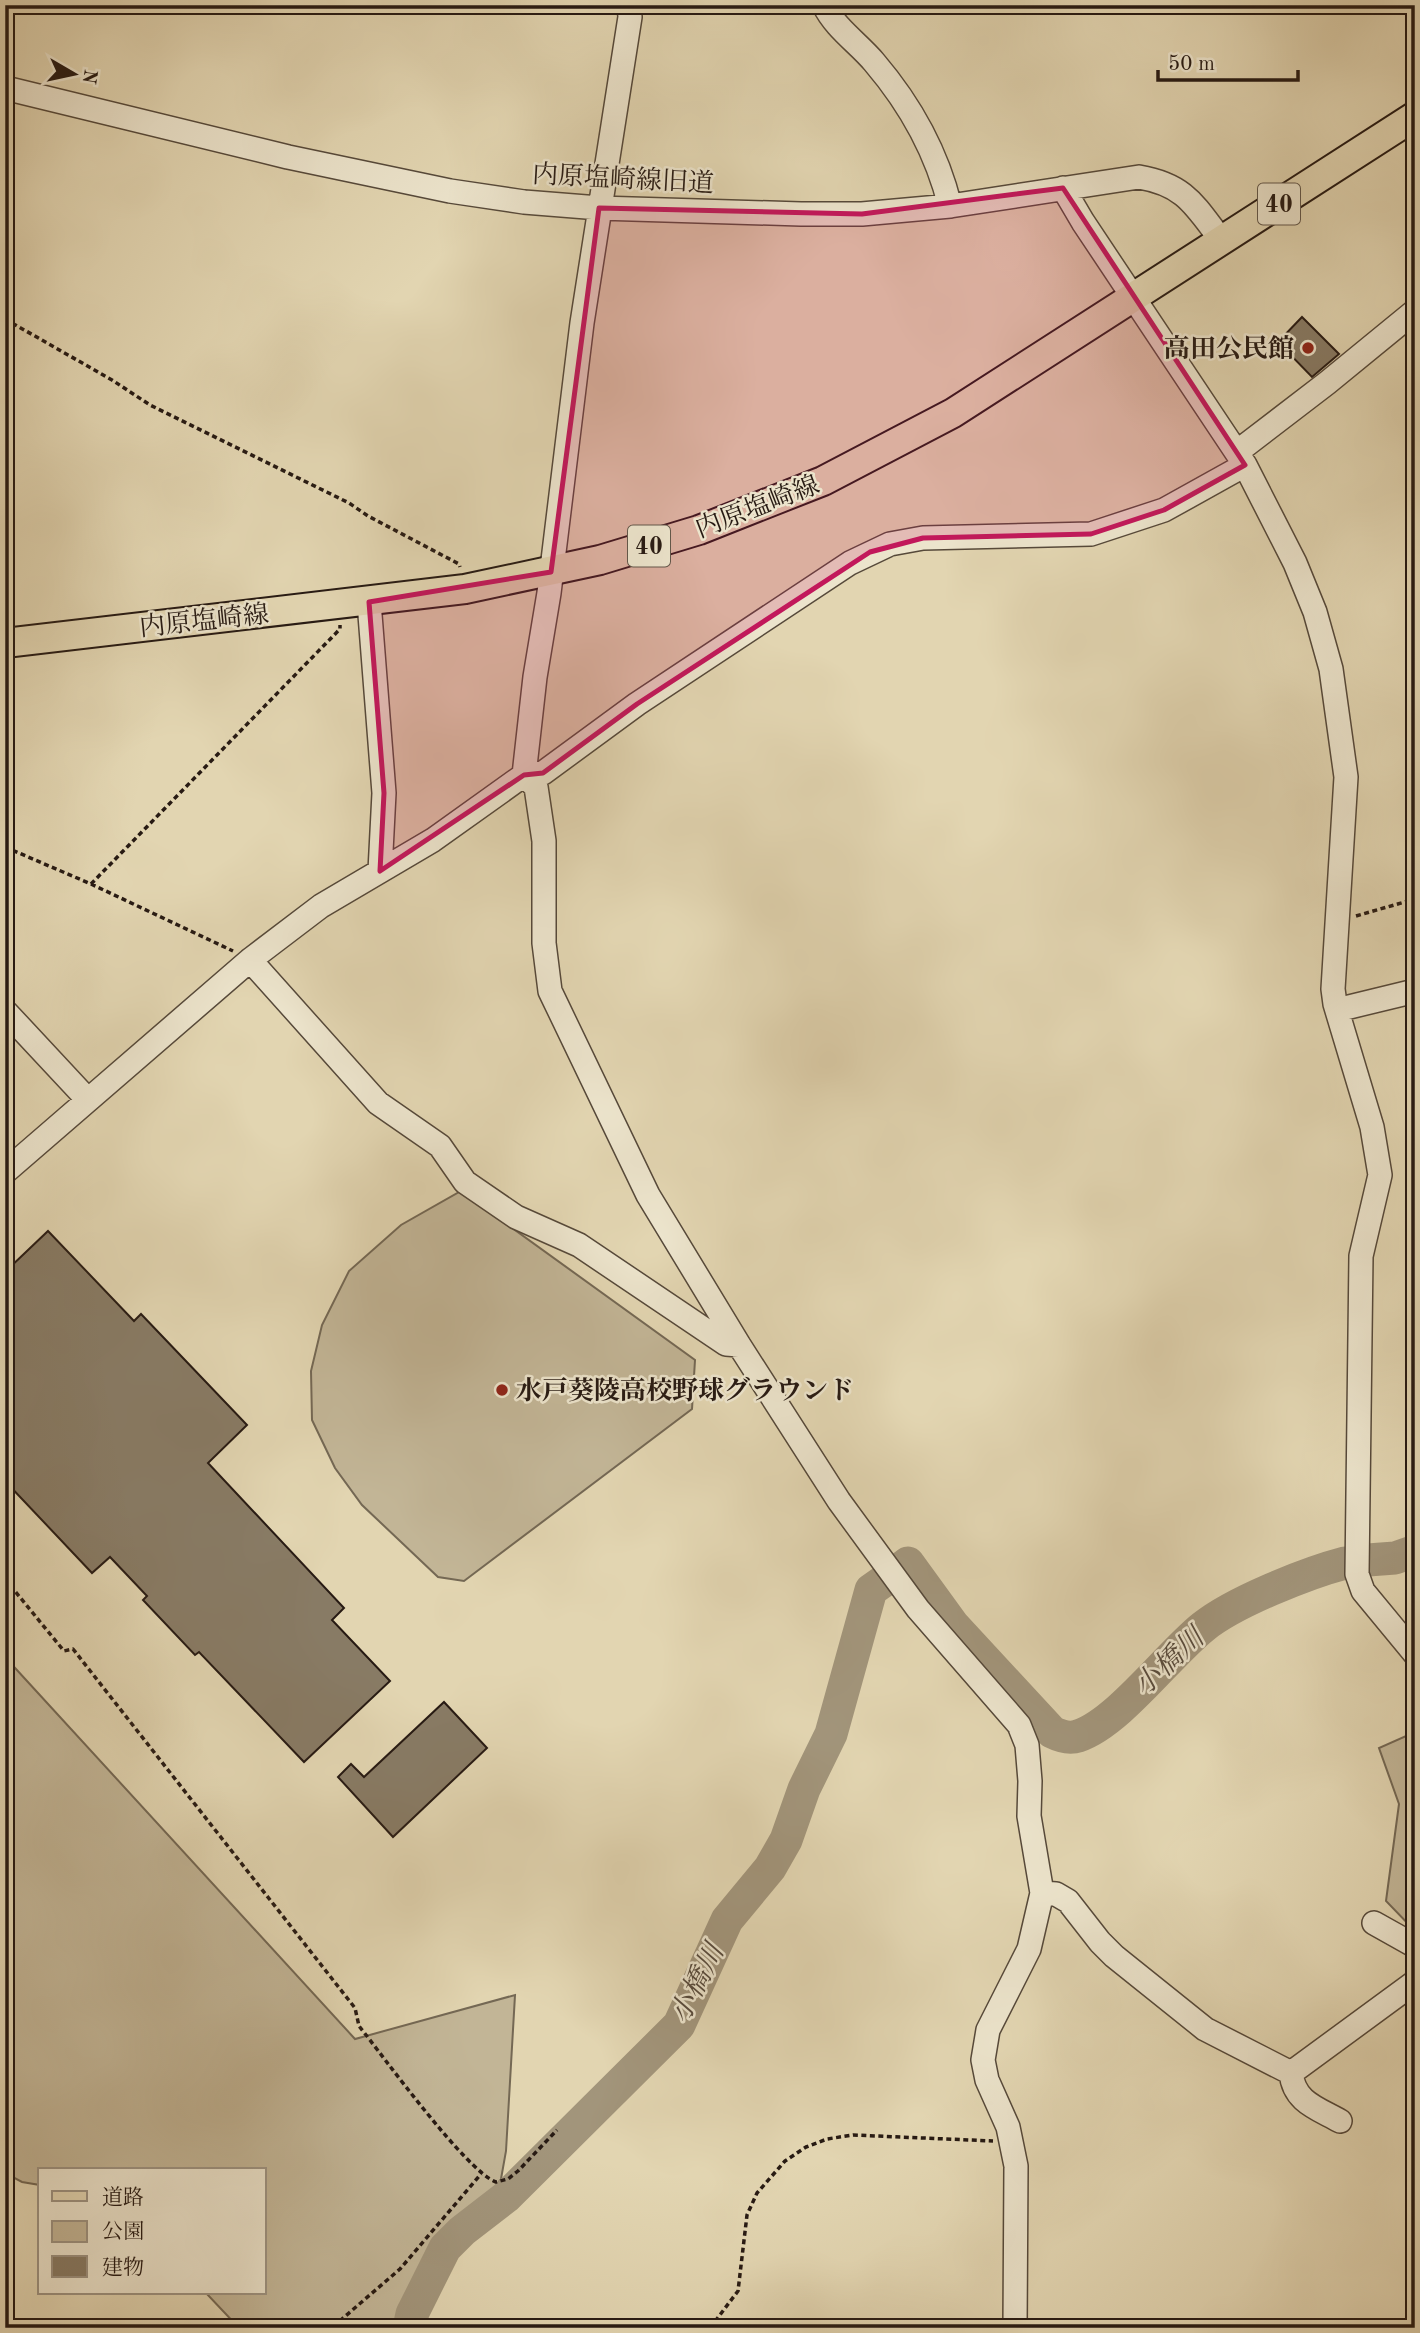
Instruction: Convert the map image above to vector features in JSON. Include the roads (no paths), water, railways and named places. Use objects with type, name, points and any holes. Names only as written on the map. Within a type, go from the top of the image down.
[{"type":"main road","name":"内原塩崎線","points":[[5,643],[465,589],[600,560],[699,530],[822,481],[953,413],[1415,116]]},
{"type":"street","points":[[524,775],[582,323],[630,17],[629,5]]},
{"type":"street","points":[[824,5],[830,16],[901,95],[934,158],[950,206]]},
{"type":"street","name":"内原塩崎線旧道","points":[[5,88],[288,157],[450,191],[524,202],[599,208],[862,214],[950,206],[1139,177],[1157,180],[1176,188],[1194,205],[1222,241]]},
{"type":"street","points":[[1063,188],[1241,459],[1295,564],[1315,612],[1331,669],[1346,777],[1333,989],[1372,1127],[1380,1175],[1361,1256],[1357,1574],[1363,1591],[1415,1654]]},
{"type":"street","points":[[5,1172],[250,960],[321,906],[433,840],[524,775],[543,772],[636,704],[850,563],[890,544],[923,538],[1091,534],[1164,510],[1241,459],[1327,383],[1415,311]]},
{"type":"street","points":[[369,601],[384,793],[380,872]]},
{"type":"street","points":[[524,775],[536,787],[544,841],[544,943],[550,991],[648,1195],[739,1345],[839,1501],[918,1609],[1019,1725],[1027,1745],[1029,1816],[1042,1893],[1029,1949],[988,2030],[983,2060],[987,2080],[1008,2127],[1016,2166],[1015,2328]]},
{"type":"street","points":[[250,960],[378,1102],[440,1146],[465,1182],[516,1217],[579,1245],[726,1344],[739,1345]]},
{"type":"street","points":[[1337,1010],[1415,991]]},
{"type":"street","points":[[5,1011],[88,1100]]},
{"type":"street","points":[[1042,1893],[1056,1894],[1068,1900],[1114,1956],[1205,2029],[1291,2073]]},
{"type":"street","points":[[1374,1923],[1415,1946]]},
{"type":"street","points":[[1291,2073],[1415,1982]]},
{"type":"street","points":[[1291,2073],[1295,2091],[1301,2098],[1340,2121]]},
{"type":"waterway","name":"小橋川","points":[[1368,1560],[1395,1558],[1415,1551]]},
{"type":"waterway","name":"小橋川","points":[[904,1566],[908,1563],[953,1625],[1052,1732],[1071,1737],[1093,1729],[1126,1703],[1189,1639],[1216,1617],[1271,1589],[1345,1563]]},
{"type":"waterway","name":"小橋川","points":[[409,2328],[412,2314],[445,2248],[462,2231],[506,2197],[679,2025],[727,1920],[770,1868],[786,1840],[804,1789],[831,1734],[871,1590],[888,1578]]},
{"type":"place","name":"高田公民館","points":[[1308,348]]},
{"type":"place","name":"水戸葵陵高校野球グラウンド","points":[[502,1390]]}]
